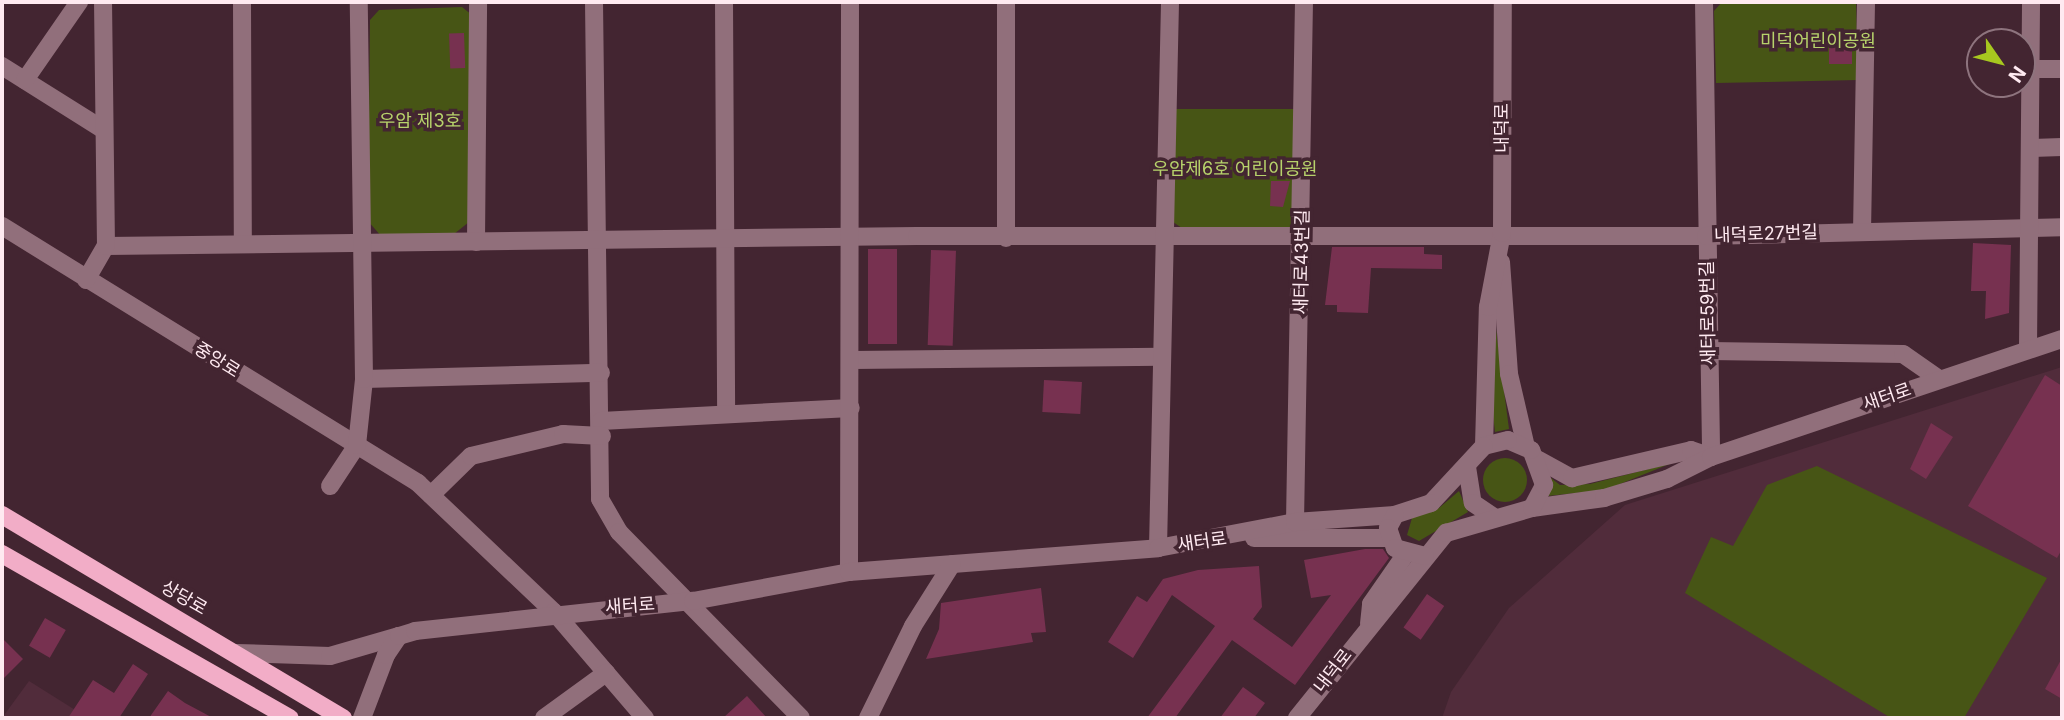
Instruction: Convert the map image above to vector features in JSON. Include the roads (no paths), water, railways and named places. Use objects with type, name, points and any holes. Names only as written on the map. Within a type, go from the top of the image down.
[{"type":"main road","name":"상당로","points":[[2,515],[343,718]]},
{"type":"main road","points":[[2,554],[290,718]]},
{"type":"street","points":[[25,80],[79,2]]},
{"type":"street","points":[[86,280],[106,246],[103,2]]},
{"type":"street","points":[[242,2],[243,243]]},
{"type":"street","points":[[349,2],[368,2]]},
{"type":"street","points":[[330,486],[357,446],[364,379],[359,2]]},
{"type":"street","points":[[476,242],[478,2]]},
{"type":"street","points":[[594,2],[601,373],[600,499],[619,533],[693,601],[801,718]]},
{"type":"street","points":[[724,2],[726,414]]},
{"type":"street","points":[[849,572],[853,360],[850,2]]},
{"type":"street","points":[[1006,2],[1006,238]]},
{"type":"street","points":[[1158,548],[1161,357],[1168,236],[1170,2]]},
{"type":"street","name":"새터로43번길","points":[[1296,522],[1303,238],[1304,2]]},
{"type":"street","name":"내덕로","points":[[1499,255],[1502,233],[1503,2]]},
{"type":"street","name":"새터로59번길","points":[[1704,2],[1706,236],[1712,457]]},
{"type":"street","points":[[1862,232],[1866,2]]},
{"type":"street","points":[[2031,2],[2031,28]]},
{"type":"street","points":[[2,66],[104,130]]},
{"type":"street","points":[[2036,69],[2062,69]]},
{"type":"street","points":[[2028,349],[2030,98]]},
{"type":"street","points":[[2030,148],[2062,147]]},
{"type":"street","name":"중앙로","points":[[2,226],[357,446],[431,495],[554,612],[645,718]]},
{"type":"street","name":"내덕로27번길","points":[[106,246],[362,242],[597,244],[853,237],[1303,238],[1502,233],[1706,236],[2062,226]]},
{"type":"street","points":[[1243,537],[1296,522],[1395,515],[1431,503],[1467,467],[1483,446],[1488,307],[1499,255]]},
{"type":"street","points":[[1467,467],[1473,503],[1495,518],[1532,508],[1544,485],[1509,374],[1499,255]]},
{"type":"street","name":"새터로","points":[[1532,508],[1604,498],[1667,479],[1712,457],[2062,339]]},
{"type":"street","points":[[1709,351],[1903,354],[1939,379]]},
{"type":"street","points":[[853,360],[1161,357]]},
{"type":"street","points":[[364,379],[601,373]]},
{"type":"street","points":[[431,495],[471,456],[564,434],[726,414],[851,408]]},
{"type":"street","points":[[1483,446],[1508,440],[1572,478],[1692,450],[1712,457]]},
{"type":"street","points":[[1389,538],[1395,515]]},
{"type":"street","name":"내덕로","points":[[1297,718],[1369,624],[1426,556],[1460,525],[1495,518]]},
{"type":"street","points":[[1243,537],[1308,543],[1353,534],[1389,538],[1405,555],[1426,556]]},
{"type":"street","name":"새터로","points":[[236,653],[330,656],[399,636],[554,612],[693,601],[849,572],[1158,548],[1243,537]]},
{"type":"street","points":[[1369,624],[1371,604],[1405,555]]},
{"type":"street","points":[[869,718],[913,626],[952,564]]},
{"type":"street","points":[[362,718],[399,636]]},
{"type":"street","points":[[544,718],[606,673]]},
{"type":"park label","name":"미덕어린이공원","points":[[1818,41]]},
{"type":"park label","name":"우암 제3호","points":[[420,121]]},
{"type":"park label","name":"우암제6호 어린이공원","points":[[1235,169]]}]
